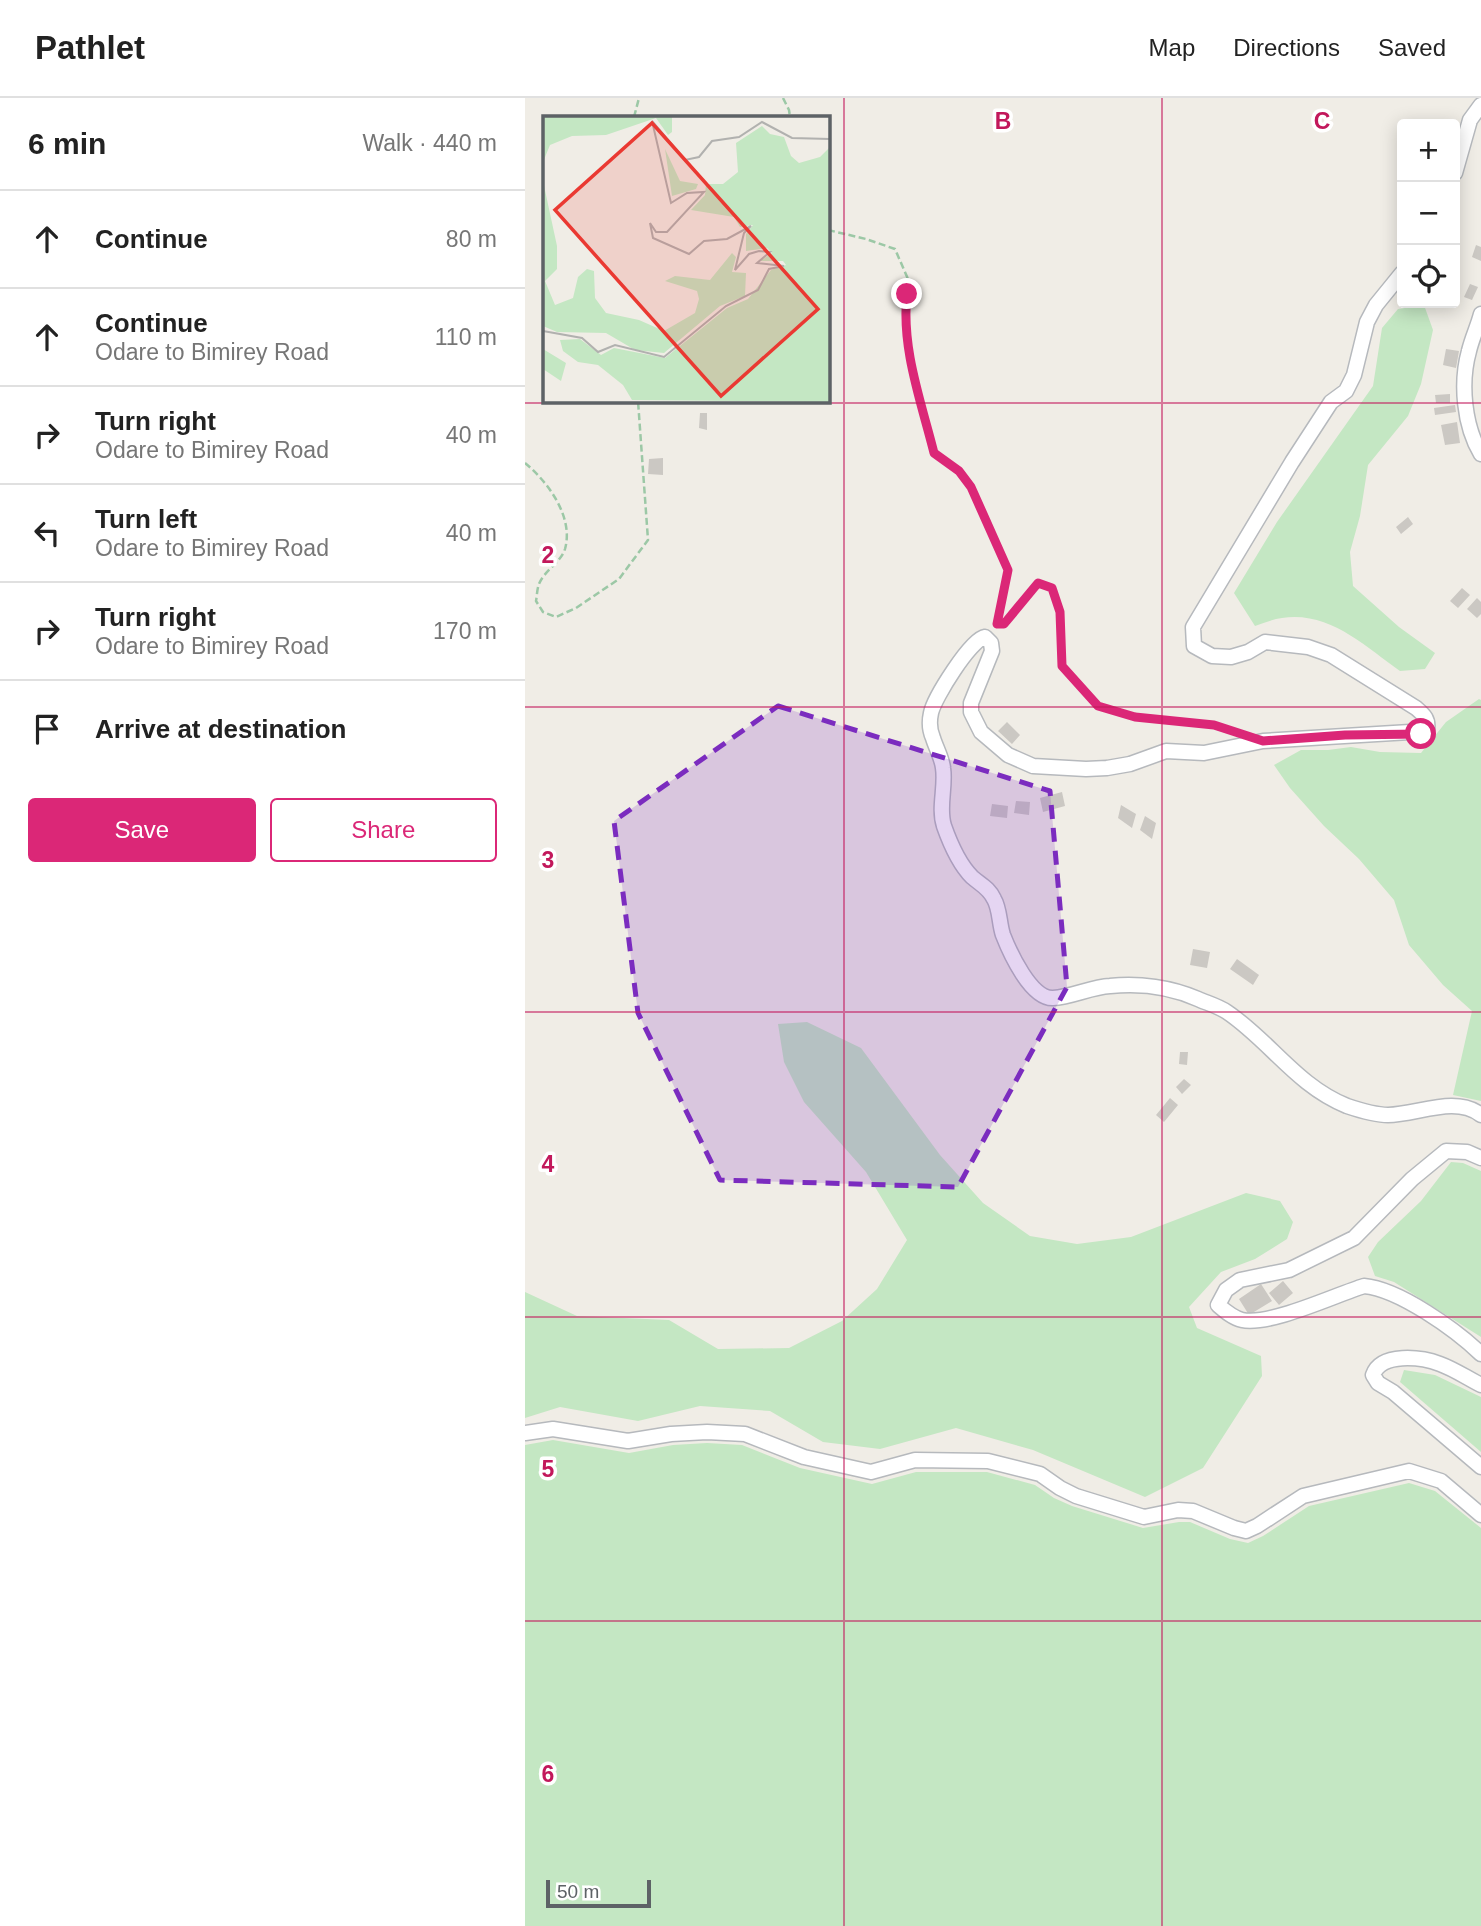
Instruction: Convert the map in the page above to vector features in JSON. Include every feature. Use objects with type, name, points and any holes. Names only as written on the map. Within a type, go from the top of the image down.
[{"type":"street","points":[[1460,155],[1470,120],[1481,104]]},
{"type":"street","points":[[1397,279],[1375,305],[1367,322],[1354,375],[1346,391],[1331,402],[1192,627],[1194,646],[1212,656],[1231,657],[1248,652],[1265,642],[1308,647],[1331,656],[1416,708],[1425,716],[1427,730],[1421,734],[1384,733],[1263,741],[1204,753],[1166,751],[1130,764],[1107,768],[1033,766],[1019,762],[981,732],[971,712],[971,703],[992,651],[991,643],[985,637],[969,647],[931,710],[929,728],[943,768],[943,823],[952,846],[972,877],[988,888],[996,902],[1003,935],[1030,987],[1040,995],[1051,998],[1109,986],[1156,986],[1191,995],[1225,1010],[1255,1034],[1308,1085],[1327,1098],[1356,1109],[1388,1115],[1452,1107],[1481,1115]]},
{"type":"street","points":[[1481,314],[1468,351],[1465,380],[1468,420],[1473,441],[1481,454]]},
{"type":"street","points":[[1481,1158],[1467,1152],[1446,1151],[1412,1179],[1354,1238],[1289,1270],[1240,1280],[1226,1290],[1218,1305],[1242,1320],[1253,1320],[1277,1316],[1364,1286],[1373,1287],[1441,1321],[1481,1354]]},
{"type":"street","points":[[1481,1385],[1439,1364],[1419,1359],[1387,1360],[1376,1367],[1373,1375],[1481,1467]]},
{"type":"street","points":[[525,1433],[553,1429],[628,1441],[671,1434],[745,1434],[804,1457],[871,1472],[915,1460],[988,1461],[1040,1474],[1076,1496],[1145,1517],[1178,1510],[1193,1511],[1247,1531],[1303,1496],[1409,1471],[1441,1481],[1481,1514]]},
{"type":"path","points":[[634,116],[639,98]]},
{"type":"path","points":[[783,98],[790,116]]},
{"type":"path","points":[[829,230],[895,249],[908,279],[904,320],[908,349],[934,453],[959,471],[971,487],[1008,570],[997,624],[1004,624],[1038,583],[1052,588],[1060,612],[1062,666],[1098,706],[1135,717],[1214,725],[1263,741]]},
{"type":"path","points":[[525,463],[537,472],[555,498],[566,523],[565,550],[540,583],[536,601],[543,612],[556,617],[576,608],[619,579],[648,540],[638,402]]},
{"type":"highlighted area","points":[[778,706],[1050,791],[1067,987],[958,1187],[720,1180],[638,1013],[614,821]]},
{"type":"green space","points":[[1425,308],[1433,330],[1421,384],[1408,416],[1368,465],[1360,516],[1350,552],[1353,586],[1399,627],[1435,653],[1425,669],[1400,671],[1359,641],[1316,620],[1282,618],[1255,626],[1234,593],[1277,522],[1373,386],[1382,328],[1398,309]]},
{"type":"green space","points":[[1479,699],[1481,1101],[1453,1095],[1472,1011],[1443,985],[1409,945],[1394,900],[1359,859],[1324,826],[1290,788],[1274,765],[1301,750],[1351,747],[1380,752],[1421,753],[1446,722]]},
{"type":"green space","points":[[807,1022],[861,1048],[940,1155],[983,1203],[1030,1236],[1077,1244],[1131,1237],[1246,1193],[1280,1201],[1293,1222],[1287,1239],[1255,1259],[1221,1272],[1189,1307],[1197,1328],[1261,1356],[1262,1376],[1203,1468],[1145,1497],[1033,1450],[956,1428],[880,1449],[823,1442],[770,1411],[700,1406],[638,1421],[560,1407],[525,1418],[525,1292],[577,1316],[669,1320],[718,1349],[789,1348],[842,1321],[877,1289],[907,1240],[866,1172],[804,1102],[784,1062],[778,1024]]},
{"type":"green space","points":[[1451,1162],[1463,1163],[1481,1171],[1481,1337],[1394,1282],[1375,1276],[1368,1257],[1378,1242],[1421,1201]]},
{"type":"green space","points":[[1404,1370],[1435,1375],[1481,1397],[1481,1452],[1400,1382]]},
{"type":"green space","points":[[553,1440],[629,1453],[673,1445],[742,1445],[800,1468],[872,1484],[916,1472],[987,1472],[1035,1485],[1072,1506],[1143,1528],[1190,1522],[1230,1539],[1248,1543],[1309,1506],[1409,1483],[1435,1491],[1481,1528],[1481,1926],[525,1926],[525,1445]]},
{"type":"building","points":[[1476,245],[1481,247],[1481,261],[1472,257]]},
{"type":"building","points":[[1470,284],[1478,287],[1472,300],[1464,297]]},
{"type":"building","points":[[1446,349],[1459,351],[1456,368],[1443,365]]},
{"type":"building","points":[[1450,394],[1450,403],[1436,403],[1435,395]]},
{"type":"building","points":[[1455,405],[1456,412],[1435,415],[1434,408]]},
{"type":"building","points":[[700,413],[707,413],[707,430],[699,428]]},
{"type":"building","points":[[1457,422],[1460,443],[1445,445],[1441,425]]},
{"type":"building","points":[[663,458],[663,475],[648,474],[649,459]]},
{"type":"building","points":[[1408,517],[1413,524],[1401,534],[1396,527]]},
{"type":"building","points":[[1462,588],[1470,595],[1458,608],[1450,601]]},
{"type":"building","points":[[1477,598],[1481,602],[1481,614],[1477,618],[1467,609]]},
{"type":"building","points":[[1007,722],[1020,735],[1012,744],[998,731]]},
{"type":"building","points":[[1062,792],[1065,806],[1043,812],[1040,798]]},
{"type":"building","points":[[1016,801],[1030,802],[1029,815],[1014,813]]},
{"type":"building","points":[[992,804],[1008,806],[1007,818],[990,816]]},
{"type":"building","points":[[1121,805],[1136,814],[1132,828],[1118,818]]},
{"type":"building","points":[[1145,816],[1156,823],[1152,839],[1140,830]]},
{"type":"building","points":[[1193,949],[1210,952],[1207,968],[1190,965]]},
{"type":"building","points":[[1237,959],[1259,975],[1253,985],[1230,969]]},
{"type":"building","points":[[1180,1052],[1188,1052],[1187,1065],[1179,1064]]},
{"type":"building","points":[[1184,1079],[1191,1085],[1182,1094],[1176,1087]]},
{"type":"building","points":[[1170,1098],[1178,1105],[1164,1122],[1156,1115]]},
{"type":"building","points":[[1283,1281],[1293,1293],[1279,1305],[1269,1293]]},
{"type":"building","points":[[1261,1284],[1272,1301],[1249,1315],[1239,1299]]},
{"type":"route","points":[[907,294],[904,320],[908,349],[934,453],[959,471],[971,487],[1008,570],[997,624],[1004,624],[1038,583],[1052,588],[1060,612],[1062,666],[1098,706],[1135,717],[1214,725],[1263,741],[1410,732],[1421,734]]}]
